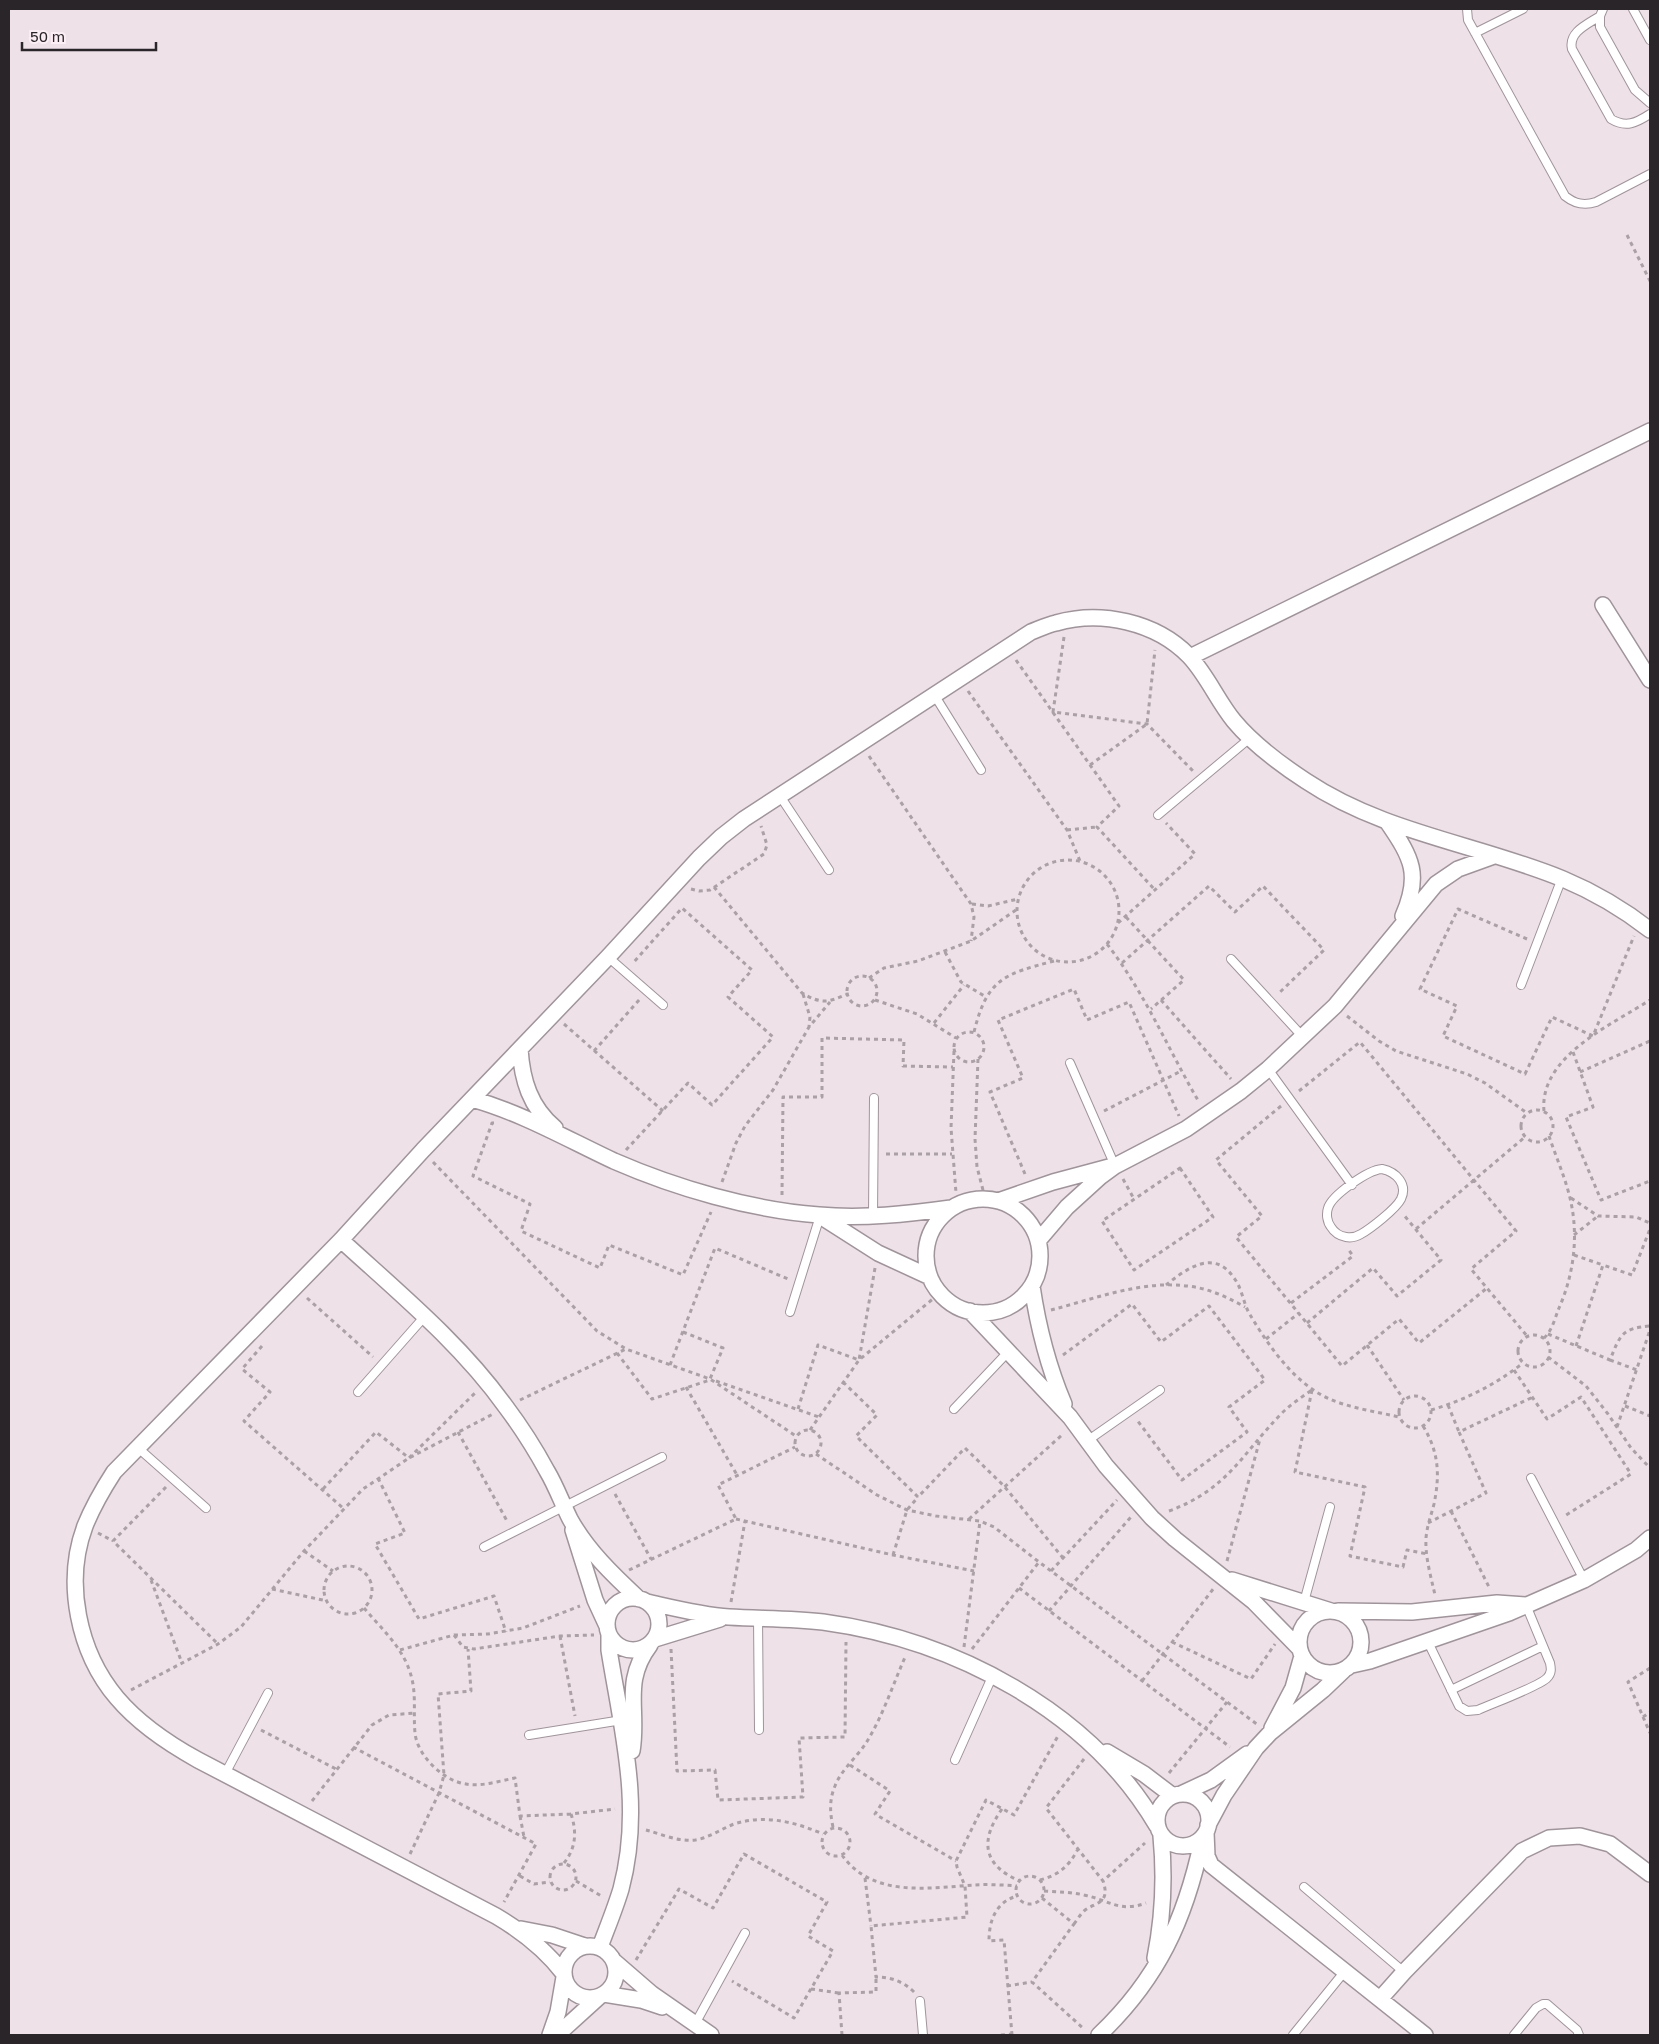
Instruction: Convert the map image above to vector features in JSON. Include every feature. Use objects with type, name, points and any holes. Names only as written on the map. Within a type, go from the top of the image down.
[{"type":"street","points":[[1190,657],[1650,431]]},
{"type":"street","points":[[1603,605],[1650,680]]},
{"type":"street","points":[[677,2013],[641,2000],[602,1995],[591,1998],[582,1997],[568,1986],[564,1976],[542,1949],[517,1928],[404,1866],[170,1744],[143,1723],[116,1698],[94,1663],[79,1625],[75,1589],[78,1558],[85,1527],[97,1498],[114,1472],[341,1240],[422,1150],[721,837],[757,811],[1031,632],[1081,618],[1107,618],[1132,623],[1157,633],[1175,643],[1190,657],[1234,720],[1250,738],[1274,759],[1307,782],[1341,802],[1388,823],[1562,878],[1597,895],[1645,926]]},
{"type":"street","points":[[1388,823],[1405,850],[1413,875],[1413,888],[1410,900],[1396,934]]},
{"type":"street","points":[[1038,1242],[1072,1202],[1115,1166],[1186,1129],[1268,1070],[1335,1006],[1396,934],[1427,893],[1441,880],[1458,869],[1494,856]]},
{"type":"street","points":[[520,1049],[521,1069],[536,1107],[563,1136]]},
{"type":"street","points":[[472,1099],[510,1111],[615,1161],[684,1186],[740,1202],[782,1211],[820,1216],[912,1214],[954,1207],[992,1200],[1115,1166]]},
{"type":"street","points":[[954,1207],[943,1215],[930,1234],[926,1255],[930,1277],[940,1293],[949,1301],[970,1311],[982,1313],[1005,1309],[1024,1295],[1032,1286],[1039,1264],[1038,1242],[1030,1226],[1019,1212],[992,1200]]},
{"type":"street","points":[[820,1216],[878,1253],[930,1277]]},
{"type":"street","points":[[341,1240],[425,1316],[461,1352],[487,1382],[506,1406],[547,1472],[567,1513],[595,1554],[615,1576],[653,1608],[659,1623],[659,1631],[643,1654],[634,1676],[634,1738],[629,1767]]},
{"type":"street","points":[[1032,1286],[1036,1313],[1049,1366],[1073,1420]]},
{"type":"street","points":[[970,1311],[1073,1420],[1087,1441],[1126,1490],[1152,1518],[1175,1539],[1254,1602],[1283,1631],[1315,1670],[1334,1673],[1497,1618],[1584,1580],[1636,1550],[1650,1538]]},
{"type":"street","points":[[567,1513],[595,1600],[608,1630],[613,1641],[627,1650],[635,1651],[684,1628],[729,1617]]},
{"type":"street","points":[[1152,1972],[1160,1930],[1164,1888],[1157,1817],[1160,1808],[1166,1801],[1211,1780],[1256,1748],[1348,1667],[1358,1657],[1361,1648],[1361,1638],[1358,1629],[1352,1621],[1333,1611],[1223,1578]]},
{"type":"street","points":[[593,1946],[616,1905],[626,1866],[631,1826],[629,1767],[609,1650],[608,1630],[608,1618],[616,1604],[623,1600],[643,1601],[729,1617],[758,1617],[824,1622],[878,1633],[962,1662],[1034,1701],[1094,1746],[1135,1791],[1159,1831],[1174,1845],[1182,1846],[1196,1843],[1206,1831],[1224,1795],[1256,1748]]},
{"type":"street","points":[[1270,1734],[1293,1688],[1300,1652],[1299,1638],[1306,1622],[1313,1616],[1333,1611],[1396,1612],[1439,1610],[1497,1603],[1526,1605]]},
{"type":"street","points":[[1094,1746],[1128,1763],[1177,1795],[1190,1795],[1199,1800],[1205,1807],[1208,1816],[1195,1873],[1184,1907],[1170,1940],[1136,1996],[1099,2035]]},
{"type":"street","points":[[1206,1831],[1207,1856],[1212,1865],[1425,2035]]},
{"type":"street","points":[[1380,2000],[1404,1972],[1522,1851],[1550,1838],[1580,1836],[1610,1844],[1650,1874]]},
{"type":"street","points":[[517,1928],[593,1946],[609,1953],[615,1962],[677,2013],[711,2035]]},
{"type":"street","points":[[550,2035],[558,2012],[567,1959],[578,1948],[593,1946]]},
{"type":"street","points":[[557,2035],[611,1988],[615,1980],[615,1962]]},
{"type":"lane","points":[[1467,9],[1468,20],[1565,196],[1572,202],[1588,205],[1650,174]]},
{"type":"lane","points":[[1475,33],[1523,9]]},
{"type":"lane","points":[[1633,9],[1650,40]]},
{"type":"lane","points":[[1601,12],[1600,26],[1635,90],[1650,103]]},
{"type":"lane","points":[[1601,12],[1574,34],[1571,44],[1572,49],[1611,119],[1619,124],[1629,125],[1650,114]]},
{"type":"lane","points":[[935,696],[981,770]]},
{"type":"lane","points":[[1158,815],[1250,738]]},
{"type":"lane","points":[[780,796],[829,870]]},
{"type":"lane","points":[[1521,985],[1562,878]]},
{"type":"lane","points":[[608,957],[663,1005]]},
{"type":"lane","points":[[1231,959],[1303,1037]]},
{"type":"lane","points":[[1070,1063],[1115,1166]]},
{"type":"lane","points":[[1268,1070],[1352,1185]]},
{"type":"lane","points":[[873,1216],[872,1154],[874,1098]]},
{"type":"lane","points":[[1375,1170],[1389,1170],[1395,1174],[1402,1186],[1400,1200],[1396,1206],[1360,1235],[1351,1237],[1335,1232],[1330,1226],[1328,1209],[1332,1202],[1352,1185],[1375,1170]]},
{"type":"lane","points":[[790,1312],[820,1216]]},
{"type":"lane","points":[[358,1392],[425,1316]]},
{"type":"lane","points":[[954,1409],[1009,1351]]},
{"type":"lane","points":[[1087,1441],[1160,1390]]},
{"type":"lane","points":[[137,1447],[206,1508]]},
{"type":"lane","points":[[484,1547],[513,1532],[567,1513],[609,1483],[662,1457]]},
{"type":"lane","points":[[1531,1478],[1584,1580]]},
{"type":"lane","points":[[1304,1602],[1330,1508]]},
{"type":"lane","points":[[1428,1640],[1459,1706],[1472,1711],[1546,1680],[1551,1669],[1526,1605]]},
{"type":"lane","points":[[758,1617],[759,1730]]},
{"type":"lane","points":[[1451,1690],[1543,1646]]},
{"type":"lane","points":[[955,1760],[992,1677]]},
{"type":"lane","points":[[226,1774],[268,1692]]},
{"type":"lane","points":[[528,1735],[622,1720]]},
{"type":"lane","points":[[1304,1886],[1404,1972]]},
{"type":"lane","points":[[695,2024],[745,1933]]},
{"type":"lane","points":[[1293,2035],[1345,1971]]},
{"type":"lane","points":[[920,2000],[923,2035]]},
{"type":"lane","points":[[1514,2035],[1536,2008],[1547,2004],[1575,2027],[1579,2035]]},
{"type":"path","points":[[1627,235],[1650,281]]},
{"type":"path","points":[[1053,712],[1066,621]]},
{"type":"path","points":[[1090,764],[1147,724],[1157,633]]},
{"type":"path","points":[[1008,647],[1119,806],[1097,827],[1067,830]]},
{"type":"path","points":[[959,680],[1067,830],[1080,861]]},
{"type":"path","points":[[1053,712],[1147,724],[1201,778]]},
{"type":"path","points":[[861,744],[972,904],[974,917],[971,941]]},
{"type":"path","points":[[680,880],[699,891],[710,890],[764,854],[767,841],[757,811]]},
{"type":"path","points":[[1118,924],[1118,901],[1114,890],[1100,872],[1080,861],[1057,861],[1036,870],[1025,883],[1018,898],[1017,922],[1027,942],[1035,951],[1056,961],[1067,963],[1089,958],[1107,944],[1118,924],[1195,854],[1158,815]]},
{"type":"path","points":[[1097,827],[1155,890]]},
{"type":"path","points":[[1122,963],[1209,886],[1235,912],[1264,886],[1324,950],[1270,1001]]},
{"type":"path","points":[[714,887],[802,993],[810,1017],[809,1027],[830,1002],[847,994]]},
{"type":"path","points":[[972,904],[988,906],[1018,898]]},
{"type":"path","points":[[615,1161],[688,1083],[712,1105],[773,1037],[728,997],[752,970],[682,908],[625,971]]},
{"type":"path","points":[[1537,943],[1458,909],[1420,989],[1457,1006],[1443,1036],[1525,1074],[1552,1017],[1594,1036]]},
{"type":"path","points":[[870,978],[884,968],[909,964],[971,941],[1016,910]]},
{"type":"path","points":[[1126,917],[1184,980],[1151,1010]]},
{"type":"path","points":[[1594,1036],[1645,926]]},
{"type":"path","points":[[1107,944],[1122,963],[1151,1010],[1206,1116]]},
{"type":"path","points":[[945,952],[958,978],[964,985],[986,997]]},
{"type":"path","points":[[974,1032],[982,1004],[996,984],[1006,976],[1017,971],[1056,961]]},
{"type":"path","points":[[864,976],[870,978],[877,987],[875,1000],[870,1004],[859,1006],[849,1000],[846,988],[853,978],[864,976]]},
{"type":"path","points":[[934,1023],[964,985]]},
{"type":"path","points":[[594,1051],[647,991]]},
{"type":"path","points":[[802,993],[820,1001],[830,1002]]},
{"type":"path","points":[[875,1000],[908,1010],[934,1023],[956,1038]]},
{"type":"path","points":[[1161,1000],[1241,1091]]},
{"type":"path","points":[[1544,1111],[1538,1110],[1527,1113],[1521,1122],[1525,1137],[1540,1141],[1549,1136],[1553,1126],[1552,1120],[1544,1111],[1543,1098],[1548,1081],[1556,1068],[1572,1052],[1594,1036],[1650,1000]]},
{"type":"path","points":[[1335,1006],[1378,1041],[1396,1052],[1467,1074],[1485,1083],[1527,1113]]},
{"type":"path","points":[[553,1015],[663,1110]]},
{"type":"path","points":[[954,1051],[961,1060],[973,1062],[982,1055],[984,1044],[982,1039],[974,1032],[964,1032],[956,1038],[954,1051],[951,1102],[954,1207]]},
{"type":"path","points":[[782,1211],[783,1096],[822,1097],[822,1038],[904,1040],[903,1066],[953,1068]]},
{"type":"path","points":[[1580,1072],[1650,1041]]},
{"type":"path","points":[[1487,1288],[1419,1343],[1399,1319],[1342,1366],[1236,1237],[1262,1216],[1216,1160],[1360,1042],[1516,1232],[1470,1268],[1487,1288],[1527,1336]]},
{"type":"path","points":[[1572,1052],[1593,1107],[1566,1117],[1601,1200],[1650,1182]]},
{"type":"path","points":[[978,1059],[975,1139],[977,1166],[992,1200]]},
{"type":"path","points":[[1093,1116],[1181,1071]]},
{"type":"path","points":[[1544,1338],[1548,1334],[1569,1282],[1574,1255],[1570,1198],[1549,1136]]},
{"type":"path","points":[[1416,1229],[1525,1137]]},
{"type":"path","points":[[422,1150],[590,1325],[626,1349],[819,1417]]},
{"type":"path","points":[[872,1154],[952,1154]]},
{"type":"path","points":[[1115,1166],[1134,1199]]},
{"type":"path","points":[[1180,1168],[1213,1217],[1134,1270],[1102,1221],[1134,1199],[1180,1168]]},
{"type":"path","points":[[1570,1198],[1598,1216],[1636,1217],[1650,1223]]},
{"type":"path","points":[[1307,1323],[1373,1268],[1397,1296],[1441,1260],[1396,1206]]},
{"type":"path","points":[[1574,1236],[1598,1216]]},
{"type":"path","points":[[1574,1255],[1632,1276],[1650,1229]]},
{"type":"path","points":[[1291,1304],[1353,1256],[1335,1232]]},
{"type":"path","points":[[670,1365],[715,1248],[799,1284]]},
{"type":"path","points":[[859,1360],[878,1253]]},
{"type":"path","points":[[1166,1285],[1191,1266],[1201,1263],[1210,1263],[1228,1270],[1234,1278],[1246,1307],[1266,1339],[1278,1355],[1312,1390],[1339,1403],[1399,1417],[1406,1426],[1418,1428],[1423,1426],[1430,1417],[1431,1410],[1421,1397],[1409,1397],[1400,1405],[1399,1417]]},
{"type":"path","points":[[1576,1346],[1603,1265]]},
{"type":"path","points":[[1036,1313],[1127,1290],[1166,1285],[1208,1290],[1246,1307]]},
{"type":"path","points":[[810,1430],[859,1360],[940,1293]]},
{"type":"path","points":[[300,1305],[307,1298],[382,1365]]},
{"type":"path","points":[[1049,1366],[1132,1304],[1161,1342],[1209,1306],[1265,1380],[1229,1407],[1247,1432],[1182,1480],[1130,1411]]},
{"type":"path","points":[[1266,1339],[1299,1313]]},
{"type":"path","points":[[1610,1360],[1618,1340],[1625,1332],[1634,1327],[1650,1328],[1617,1428]]},
{"type":"path","points":[[682,1332],[722,1348],[710,1380]]},
{"type":"path","points":[[1548,1334],[1637,1370]]},
{"type":"path","points":[[1533,1335],[1544,1338],[1549,1347],[1548,1357],[1545,1362],[1534,1367],[1520,1359],[1518,1348],[1527,1336],[1533,1335]]},
{"type":"path","points":[[268,1340],[242,1369],[270,1392],[244,1421],[343,1508]]},
{"type":"path","points":[[798,1409],[818,1345],[859,1360]]},
{"type":"path","points":[[1367,1345],[1404,1400]]},
{"type":"path","points":[[116,1698],[218,1644],[241,1627],[304,1551],[343,1508],[378,1478],[409,1458],[506,1406],[626,1349]]},
{"type":"path","points":[[617,1353],[652,1399],[710,1380],[796,1436]]},
{"type":"path","points":[[1548,1357],[1586,1386],[1631,1448],[1650,1468]]},
{"type":"path","points":[[1431,1410],[1476,1394],[1514,1370],[1523,1362]]},
{"type":"path","points":[[1514,1370],[1547,1419],[1581,1397],[1631,1474],[1554,1523]]},
{"type":"path","points":[[409,1458],[487,1382]]},
{"type":"path","points":[[843,1382],[877,1415],[856,1436],[918,1496]]},
{"type":"path","points":[[686,1387],[737,1475]]},
{"type":"path","points":[[1152,1518],[1200,1497],[1220,1483],[1282,1412],[1312,1390]]},
{"type":"path","points":[[1312,1390],[1295,1472],[1365,1487],[1350,1556],[1403,1567],[1407,1550],[1427,1554]]},
{"type":"path","points":[[1459,1432],[1533,1397]]},
{"type":"path","points":[[1428,1523],[1486,1493],[1448,1405]]},
{"type":"path","points":[[1624,1406],[1650,1416]]},
{"type":"path","points":[[968,1519],[1073,1420]]},
{"type":"path","points":[[1423,1426],[1436,1450],[1438,1468],[1434,1505],[1428,1523],[1426,1541],[1439,1610]]},
{"type":"path","points":[[796,1436],[805,1430],[810,1430],[820,1437],[821,1443],[816,1454]]},
{"type":"path","points":[[322,1489],[376,1432],[409,1458]]},
{"type":"path","points":[[458,1432],[513,1532]]},
{"type":"path","points":[[796,1436],[795,1447],[797,1452],[806,1456],[816,1454],[877,1495],[907,1510],[936,1516],[980,1521],[994,1527],[1070,1586],[1270,1734]]},
{"type":"path","points":[[736,1519],[718,1485],[795,1447]]},
{"type":"path","points":[[893,1555],[907,1510],[918,1496],[965,1448],[1004,1486],[1063,1558]]},
{"type":"path","points":[[378,1478],[405,1533],[375,1544],[419,1619],[494,1596],[506,1632]]},
{"type":"path","points":[[174,1480],[113,1541],[218,1644]]},
{"type":"path","points":[[609,1483],[651,1559]]},
{"type":"path","points":[[1051,1571],[1126,1490]]},
{"type":"path","points":[[1049,1611],[1141,1506]]},
{"type":"path","points":[[1451,1511],[1497,1603]]},
{"type":"path","points":[[615,1576],[736,1519],[893,1555],[974,1571]]},
{"type":"path","points":[[729,1617],[745,1521]]},
{"type":"path","points":[[962,1662],[980,1521]]},
{"type":"path","points":[[304,1551],[333,1572]]},
{"type":"path","points":[[962,1662],[1039,1562]]},
{"type":"path","points":[[348,1566],[364,1571],[372,1585],[372,1594],[364,1608],[348,1614],[333,1608],[328,1601],[325,1586],[333,1572],[340,1567],[348,1566]]},
{"type":"path","points":[[150,1577],[182,1663]]},
{"type":"path","points":[[1019,1588],[1244,1757]]},
{"type":"path","points":[[272,1589],[328,1601]]},
{"type":"path","points":[[400,1650],[454,1635],[506,1632],[523,1628],[595,1600]]},
{"type":"path","points":[[364,1608],[400,1650],[410,1672],[414,1686],[416,1713],[414,1730],[416,1742],[422,1753],[444,1775],[464,1784],[475,1785],[515,1778],[524,1837]]},
{"type":"path","points":[[454,1635],[462,1647],[468,1649],[608,1630]]},
{"type":"path","points":[[1172,1642],[1251,1679],[1283,1631]]},
{"type":"path","points":[[560,1636],[577,1727]]},
{"type":"path","points":[[833,1827],[830,1813],[835,1785],[876,1725],[911,1643]]},
{"type":"path","points":[[404,1866],[439,1793],[444,1775],[438,1694],[471,1691],[468,1649]]},
{"type":"path","points":[[1650,1668],[1628,1682],[1650,1733]]},
{"type":"path","points":[[1159,1785],[1227,1702]]},
{"type":"path","points":[[1643,1717],[1650,1712]]},
{"type":"path","points":[[302,1814],[336,1768],[372,1725],[379,1719],[389,1715],[416,1713]]},
{"type":"path","points":[[871,1926],[967,1917],[965,1886],[956,1861],[986,1800],[1014,1815],[1065,1723]]},
{"type":"path","points":[[251,1725],[336,1768]]},
{"type":"path","points":[[1007,1986],[1032,1982],[1084,1911],[1096,1906],[1102,1900],[1105,1891],[1103,1881],[1046,1808],[1094,1746]]},
{"type":"path","points":[[353,1747],[536,1844],[520,1876],[496,1916]]},
{"type":"path","points":[[850,1764],[890,1791],[875,1814],[956,1861]]},
{"type":"path","points":[[520,1816],[571,1814],[631,1807]]},
{"type":"path","points":[[1002,1809],[992,1822],[988,1832],[989,1854],[1000,1870],[1020,1881]]},
{"type":"path","points":[[564,1863],[574,1869],[576,1881],[567,1890],[560,1890],[550,1882],[550,1871],[564,1863],[574,1846],[575,1836],[571,1814]]},
{"type":"path","points":[[631,1826],[679,1839],[694,1840],[734,1824],[747,1821],[777,1820],[793,1822],[824,1834]]},
{"type":"path","points":[[833,1827],[845,1830],[848,1835],[850,1846],[842,1855],[830,1855],[825,1851],[822,1840],[824,1834],[833,1827]]},
{"type":"path","points":[[1103,1881],[1159,1831]]},
{"type":"path","points":[[1040,1880],[1044,1891],[1042,1898],[1034,1904],[1020,1900],[1017,1896],[1017,1886],[1020,1881],[1030,1876],[1040,1880],[1060,1873],[1078,1849]]},
{"type":"path","points":[[842,1855],[848,1865],[865,1878],[898,1887],[917,1889],[995,1885],[1017,1886]]},
{"type":"path","points":[[520,1876],[534,1884],[550,1882]]},
{"type":"path","points":[[811,1989],[839,1992],[876,1992],[865,1878]]},
{"type":"path","points":[[576,1881],[616,1905]]},
{"type":"path","points":[[1044,1891],[1085,1895],[1120,1907],[1138,1906],[1164,1888]]},
{"type":"path","points":[[1001,2035],[1012,2035],[1004,1940],[989,1941],[989,1928],[994,1913],[1002,1904],[1017,1896]]},
{"type":"path","points":[[1042,1898],[1074,1924]]},
{"type":"path","points":[[876,1977],[886,1977],[903,1984],[911,1989],[920,2000]]},
{"type":"path","points":[[1032,1982],[1091,2035]]},
{"type":"path","points":[[839,1992],[842,2035]]}]
